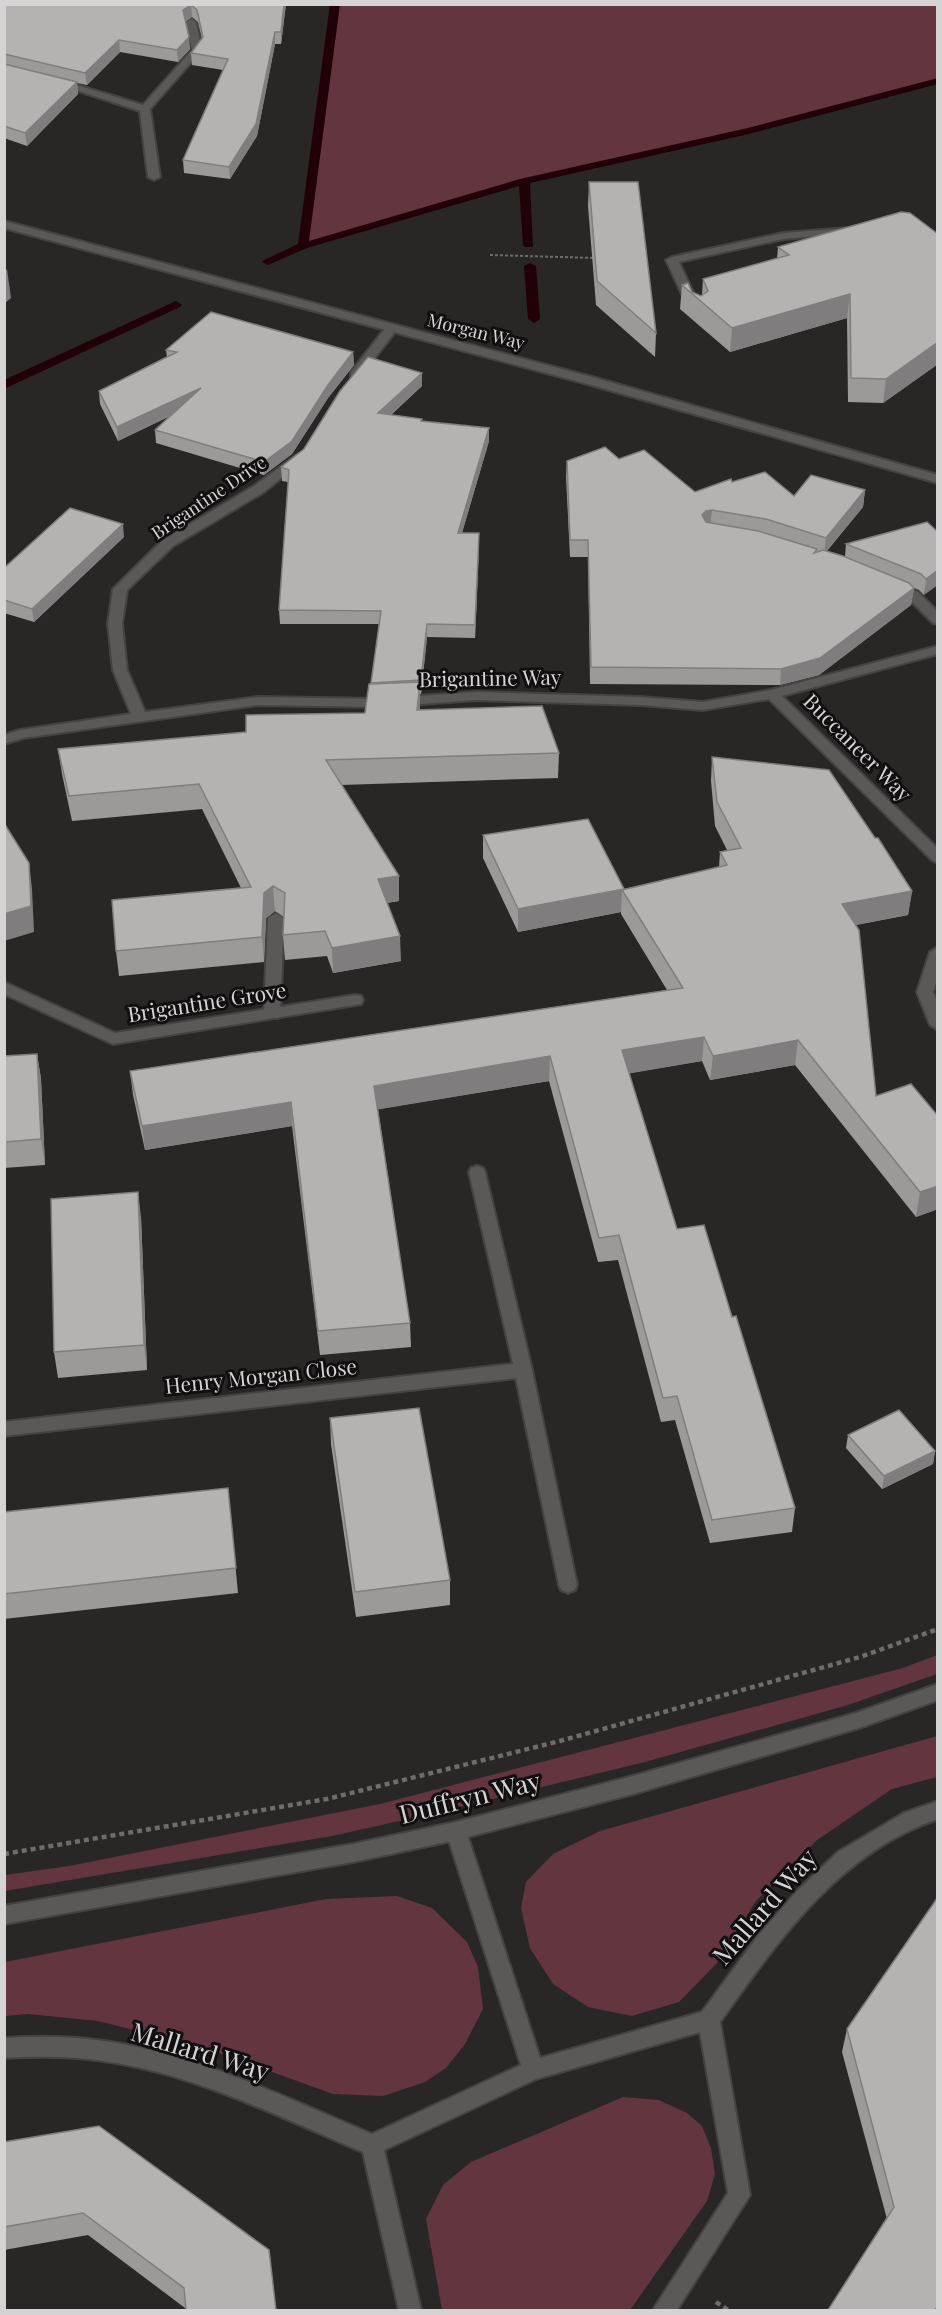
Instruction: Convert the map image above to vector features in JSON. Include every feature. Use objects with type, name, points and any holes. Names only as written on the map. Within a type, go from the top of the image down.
[{"type":"street","points":[[154,177],[145,109],[197,50],[191,22]]},
{"type":"street","points":[[46,80],[145,109]]},
{"type":"street","name":"Morgan Way","points":[[4,224],[588,380],[938,479]]},
{"type":"street","points":[[698,314],[672,260],[783,236],[862,230]]},
{"type":"street","points":[[349,383],[391,329]]},
{"type":"street","name":"Brigantine Drive","points":[[139,716],[120,670],[115,624],[120,589],[168,543],[259,489],[299,458],[305,448]]},
{"type":"street","points":[[880,581],[913,595],[938,620]]},
{"type":"street","name":"Brigantine Way","points":[[4,740],[20,734],[258,701],[378,704],[477,696],[640,701],[703,706],[772,694],[938,650]]},
{"type":"street","name":"Buccaneer Way","points":[[772,694],[938,858]]},
{"type":"street","points":[[272,1014],[276,918]]},
{"type":"street","points":[[938,952],[926,992],[938,1025]]},
{"type":"street","name":"Brigantine Grove","points":[[4,987],[113,1039],[355,1000]]},
{"type":"street","points":[[477,1172],[523,1370],[568,1585]]},
{"type":"street","name":"Henry Morgan Close","points":[[4,1429],[523,1370]]},
{"type":"street","name":"Duffryn Way","points":[[4,1915],[353,1853],[456,1830],[633,1785],[834,1727],[938,1692]]},
{"type":"street","name":"Mallard Way","points":[[709,2020],[764,1944],[804,1898],[845,1858],[911,1819],[938,1810]]},
{"type":"street","points":[[456,1830],[533,2070]]},
{"type":"street","points":[[410,2310],[372,2145],[533,2070],[709,2020],[739,2195],[664,2310]]},
{"type":"street","name":"Mallard Way","points":[[4,2048],[29,2045],[87,2048],[164,2065],[240,2091],[372,2145]]},
{"type":"path","points":[[490,255],[603,258]]},
{"type":"path","points":[[4,1854],[327,1799],[572,1738],[860,1657],[938,1629]]},
{"type":"shaded area","points":[[335,5],[937,5],[937,81],[749,131],[524,181],[303,246]]},
{"type":"shaded area","points":[[937,1655],[937,1674],[848,1705],[645,1762],[332,1836],[5,1891],[5,1875],[69,1866],[380,1804],[903,1668]]},
{"type":"shaded area","points":[[937,1736],[937,1777],[892,1789],[817,1840],[756,1901],[716,1964],[679,2002],[632,2016],[588,2007],[553,1984],[530,1948],[521,1908],[526,1882],[553,1854],[600,1831]]},
{"type":"shaded area","points":[[397,1896],[432,1908],[467,1942],[478,1967],[483,2009],[465,2044],[446,2068],[425,2082],[383,2096],[333,2094],[205,2048],[98,2021],[28,2014],[5,2016],[5,1962],[326,1899]]},
{"type":"shaded area","points":[[623,2097],[659,2100],[687,2113],[702,2126],[711,2148],[715,2174],[707,2201],[630,2310],[442,2310],[426,2219],[443,2185],[471,2162]]},
{"type":"building","points":[[4,4],[284,4],[281,32],[275,32],[256,124],[229,167],[183,160],[228,59],[191,53],[203,37],[197,10],[191,5],[183,10],[189,37],[177,50],[119,40],[85,73],[4,54]]},
{"type":"building","points":[[4,64],[77,82],[25,133],[4,126]]},
{"type":"building","points":[[589,182],[638,182],[656,333],[597,281]]},
{"type":"building","points":[[901,212],[910,213],[938,234],[938,342],[886,379],[851,378],[850,294],[732,328],[682,285],[688,283],[692,292],[701,296],[708,291],[703,279],[789,255],[778,247]]},
{"type":"building","points":[[211,312],[353,352],[328,385],[292,441],[264,462],[155,430],[201,388],[117,427],[99,391],[177,352],[166,350]]},
{"type":"building","points":[[368,357],[422,373],[378,413],[422,419],[421,421],[489,428],[458,533],[479,533],[475,625],[427,624],[421,680],[371,683],[381,611],[279,610],[289,470],[281,467],[304,449],[340,391]]},
{"type":"building","points":[[605,447],[619,459],[644,450],[695,492],[731,479],[732,482],[765,472],[794,496],[811,475],[865,490],[826,538],[766,519],[712,510],[702,515],[706,522],[758,531],[817,549],[814,553],[823,550],[843,556],[909,583],[914,588],[820,658],[781,669],[591,667],[588,540],[570,540],[567,461]]},
{"type":"building","points":[[70,508],[123,524],[32,609],[4,600],[4,568]]},
{"type":"building","points":[[927,522],[938,532],[938,570],[926,579],[921,574],[846,544]]},
{"type":"building","points":[[420,682],[417,710],[542,706],[559,753],[326,760],[399,876],[378,879],[400,936],[332,948],[325,931],[283,935],[285,893],[273,886],[264,893],[262,937],[116,951],[112,900],[251,887],[199,784],[69,796],[58,749],[246,732],[246,715],[365,713],[369,684]]},
{"type":"building","points":[[712,757],[829,770],[875,838],[878,838],[912,891],[842,904],[859,930],[876,1096],[911,1084],[938,1116],[938,1186],[920,1192],[798,1040],[713,1056],[704,1037],[622,1050],[677,1229],[704,1225],[732,1317],[736,1316],[795,1508],[712,1520],[677,1396],[663,1398],[619,1235],[599,1238],[550,1056],[374,1086],[410,1323],[318,1331],[291,1102],[142,1126],[130,1071],[683,988],[622,890],[727,865],[720,852],[741,848],[717,802]]},
{"type":"building","points":[[588,819],[624,889],[518,909],[483,835]]},
{"type":"building","points":[[4,823],[29,863],[31,906],[4,914]]},
{"type":"building","points":[[37,1054],[41,1139],[4,1142],[4,1056]]},
{"type":"building","points":[[138,1192],[144,1345],[54,1352],[51,1199]]},
{"type":"building","points":[[419,1408],[450,1580],[355,1592],[330,1418]]},
{"type":"building","points":[[899,1410],[935,1451],[884,1476],[848,1435]]},
{"type":"building","points":[[228,1488],[236,1568],[4,1594],[4,1512]]},
{"type":"building","points":[[938,1897],[938,2306],[935,2310],[828,2310],[894,2207],[847,2029]]},
{"type":"building","points":[[99,2126],[269,2250],[276,2310],[186,2310],[184,2288],[83,2213],[4,2227],[4,2142]]},
{"type":"waterway","points":[[303,246],[335,4]]},
{"type":"waterway","points":[[524,181],[749,131],[938,81]]},
{"type":"waterway","points":[[303,246],[524,181]]},
{"type":"waterway","points":[[524,181],[529,245]]},
{"type":"waterway","points":[[268,262],[303,246]]},
{"type":"waterway","points":[[530,266],[534,319]]},
{"type":"waterway","points":[[4,385],[176,305]]}]
